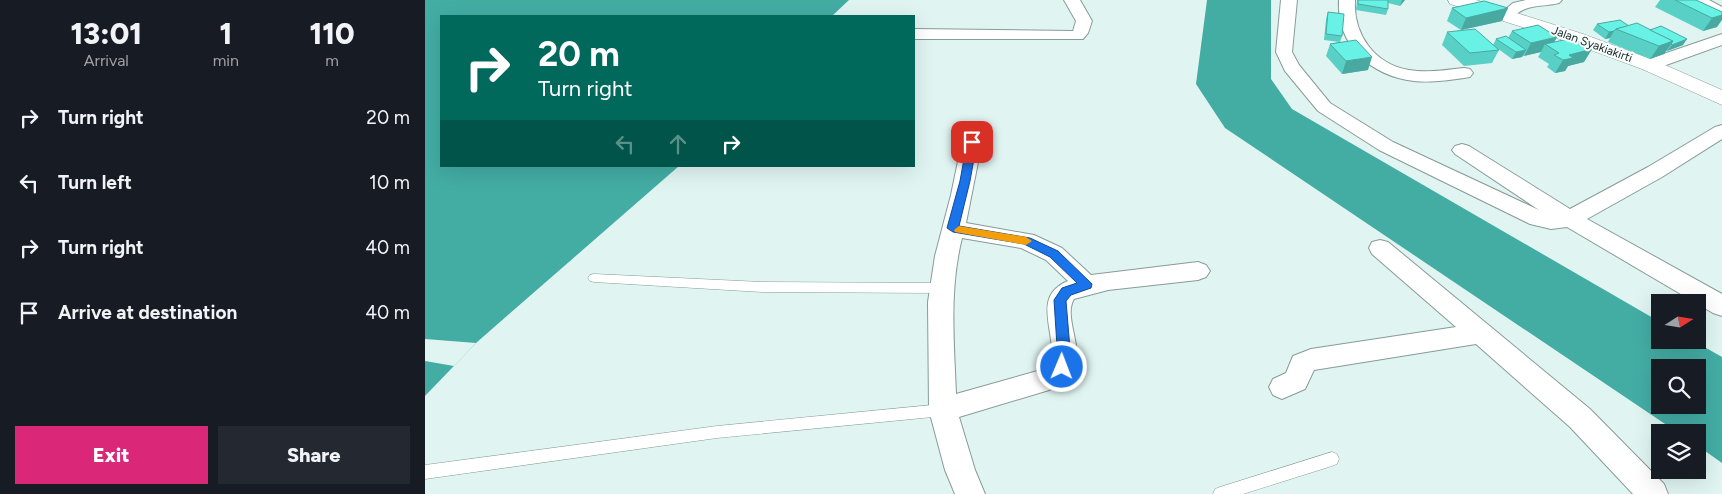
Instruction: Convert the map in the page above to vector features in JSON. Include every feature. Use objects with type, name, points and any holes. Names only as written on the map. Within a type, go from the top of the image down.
[{"type":"street","points":[[915,34],[1077,36],[1084,21],[1072,0]]},
{"type":"street","points":[[1289,0],[1284,52],[1291,67],[1324,107],[1371,137],[1444,175],[1545,221],[1569,219],[1655,172],[1722,131]]},
{"type":"street","points":[[1347,0],[1347,19],[1351,36],[1368,54],[1390,69],[1410,76],[1464,73]]},
{"type":"street","name":"Jalan Syakiakirti","points":[[1457,0],[1507,15],[1649,65],[1722,98]]},
{"type":"street","points":[[1507,15],[1518,6],[1554,0]]},
{"type":"street","points":[[1697,0],[1722,13]]},
{"type":"street","points":[[1649,65],[1722,39]]},
{"type":"street","points":[[970,494],[960,470],[943,410],[941,288],[972,142]]},
{"type":"street","points":[[1461,150],[1569,219],[1722,306]]},
{"type":"street","points":[[953,228],[1026,241],[1054,254],[1086,284]]},
{"type":"street","points":[[1380,248],[1580,418],[1653,494]]},
{"type":"street","points":[[943,410],[1049,378],[1060,372],[1064,361],[1060,300],[1066,292],[1086,284],[1198,271]]},
{"type":"street","points":[[1282,387],[1296,381],[1302,364],[1311,360],[1481,333]]},
{"type":"lane","points":[[594,278],[762,287],[941,288]]},
{"type":"lane","points":[[425,472],[717,432],[943,410]]},
{"type":"lane","points":[[1220,494],[1332,459]]},
{"type":"water","points":[[425,0],[849,0],[833,15],[440,15],[440,167],[678,167],[476,343],[425,396]]},
{"type":"water","points":[[1207,0],[1271,0],[1271,79],[1292,109],[1651,317],[1651,349],[1706,348],[1722,357],[1722,463],[1706,452],[1706,424],[1665,424],[1225,128],[1196,84]]},
{"type":"pier","points":[[425,339],[476,343],[454,366],[425,361]]},
{"type":"building","points":[[1358,0],[1388,0],[1388,9],[1358,4]]},
{"type":"building","points":[[1675,0],[1696,0],[1722,12],[1722,15],[1712,18]]},
{"type":"building","points":[[1484,1],[1508,8],[1466,18],[1452,8]]},
{"type":"building","points":[[1328,12],[1344,14],[1342,36],[1326,34]]},
{"type":"building","points":[[1620,20],[1629,26],[1609,32],[1597,24]]},
{"type":"building","points":[[1637,23],[1673,41],[1659,46],[1616,29]]},
{"type":"building","points":[[1538,25],[1557,37],[1531,43],[1512,31]]},
{"type":"building","points":[[1661,26],[1687,39],[1672,45],[1673,41],[1650,30]]},
{"type":"building","points":[[1475,29],[1499,50],[1470,53],[1447,32]]},
{"type":"building","points":[[1506,36],[1526,50],[1516,52],[1496,39]]},
{"type":"building","points":[[1573,38],[1592,49],[1569,55],[1573,58],[1563,60],[1554,55],[1559,53],[1545,44]]},
{"type":"building","points":[[1356,40],[1372,57],[1346,61],[1330,44]]},
{"type":"slow traffic","points":[[959,230],[1026,241]]},
{"type":"route","points":[[972,142],[965,181],[953,228],[1026,241],[1054,254],[1086,284],[1066,292],[1060,300],[1059,310],[1064,361],[1062,367]]}]
